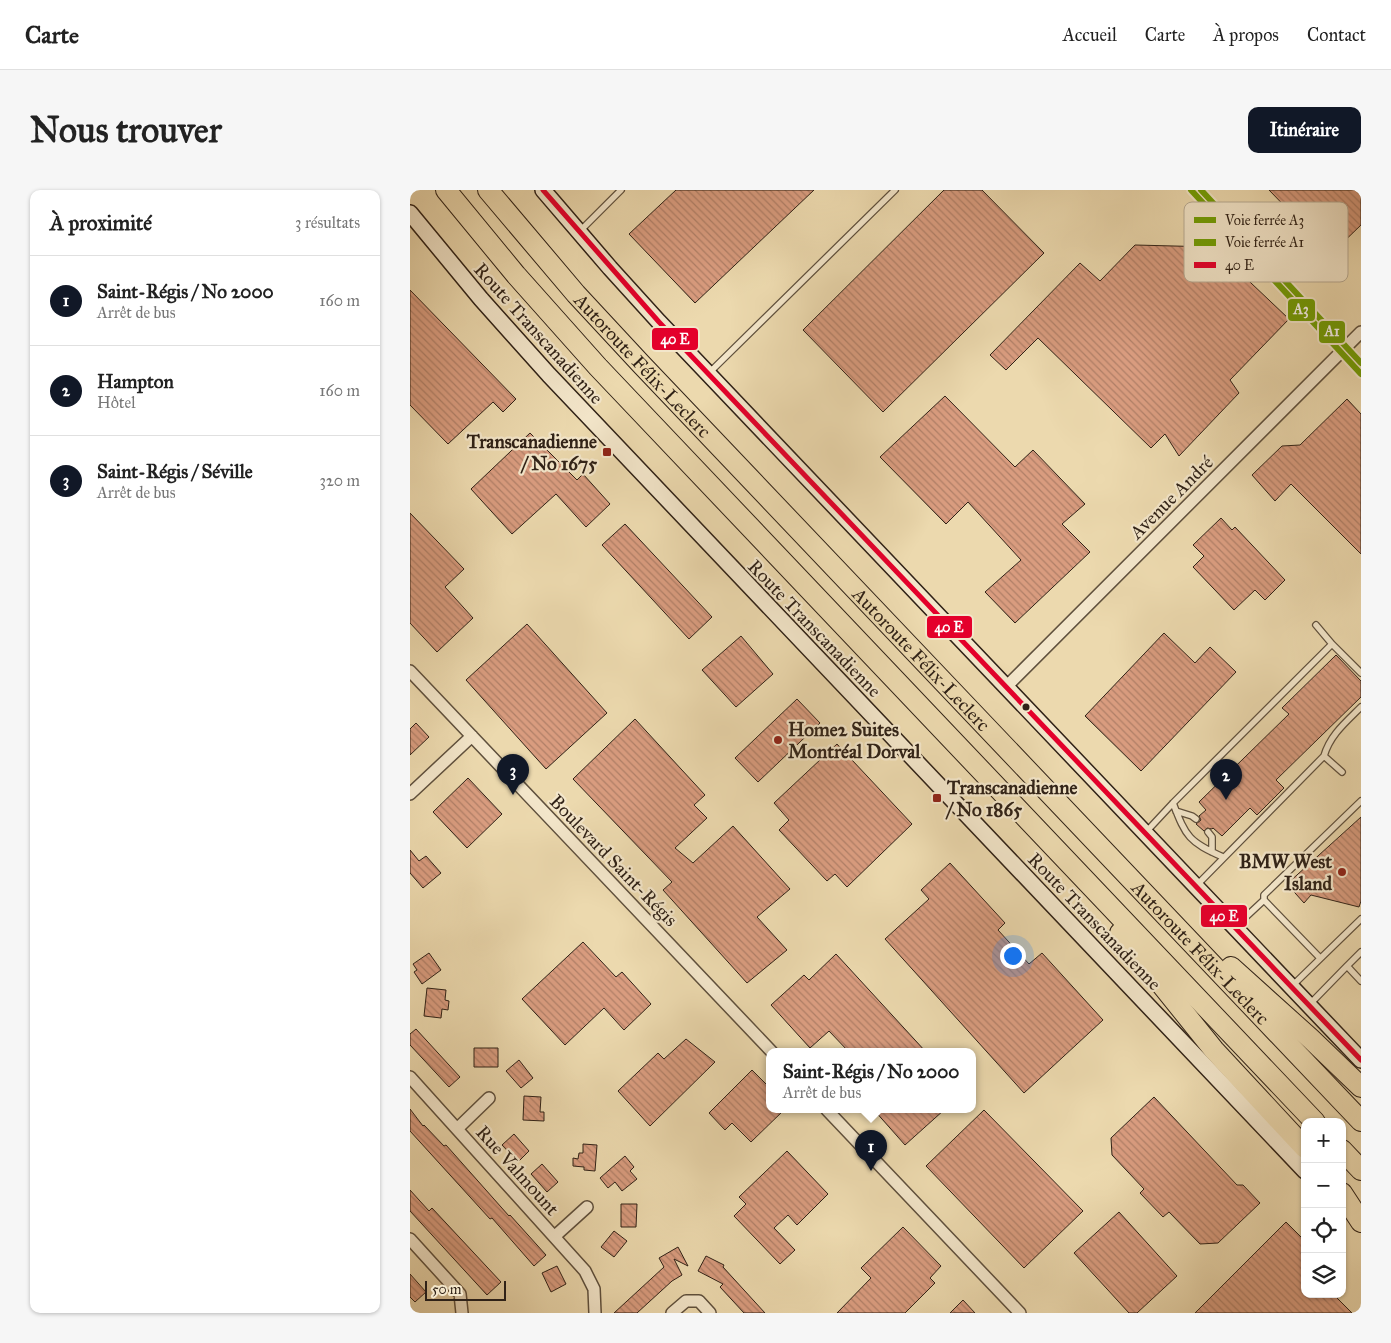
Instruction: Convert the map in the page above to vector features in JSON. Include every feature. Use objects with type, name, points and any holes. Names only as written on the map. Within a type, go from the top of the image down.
[{"type":"highway","name":"Autoroute Félix-Leclerc","points":[[446,190],[516,275],[598,368],[1312,1118]]},
{"type":"highway","name":"Autoroute Félix-Leclerc","points":[[488,190],[571,287],[641,364],[1361,1121]]},
{"type":"highway","points":[[1031,822],[1214,1050],[1301,1144]]},
{"type":"highway","points":[[1123,871],[1312,1039],[1361,1087]]},
{"type":"highway","points":[[1346,1154],[1361,1170]]},
{"type":"highway","points":[[1346,1199],[1361,1222]]},
{"type":"main road","points":[[544,190],[634,294],[708,374],[1361,1060]]},
{"type":"main road","name":"Route Transcanadienne","points":[[410,213],[492,311],[555,382],[1301,1167]]},
{"type":"main road","points":[[1346,1212],[1361,1226]]},
{"type":"street","name":"Avenue André","points":[[1006,687],[1361,332]]},
{"type":"street","name":"Boulevard Saint-Régis","points":[[410,671],[768,1048]]},
{"type":"street","points":[[410,794],[472,736]]},
{"type":"street","name":"Rue Valmount","points":[[410,1077],[585,1270],[594,1289],[595,1313]]},
{"type":"street","name":"Rue Valmount","points":[[457,1128],[489,1098]]},
{"type":"street","points":[[830,1113],[1020,1313]]},
{"type":"street","name":"Rue Valmount","points":[[554,1236],[587,1207]]},
{"type":"street","points":[[410,1239],[460,1294],[462,1313]]},
{"type":"street","points":[[672,1313],[686,1301],[699,1301],[710,1313]]},
{"type":"lane","points":[[579,232],[621,190]]},
{"type":"lane","points":[[708,374],[895,190]]},
{"type":"lane","points":[[1316,625],[1361,673]]},
{"type":"lane","points":[[1145,833],[1332,644]]},
{"type":"lane","points":[[1196,886],[1324,756],[1334,734],[1361,707]]},
{"type":"lane","points":[[1324,756],[1342,772]]},
{"type":"lane","points":[[1235,927],[1264,900],[1264,895],[1361,801]]},
{"type":"lane","points":[[1173,803],[1182,828],[1189,838],[1202,848],[1223,857]]},
{"type":"lane","points":[[1176,811],[1196,819]]},
{"type":"lane","points":[[1208,832],[1212,837],[1212,852]]},
{"type":"lane","points":[[1264,900],[1320,958]]},
{"type":"lane","points":[[1291,986],[1361,919]]},
{"type":"lane","points":[[1309,1005],[1361,952]]},
{"type":"lane","points":[[1346,966],[1361,981]]},
{"type":"building","points":[[676,190],[814,190],[695,303],[629,234]]},
{"type":"building","points":[[944,190],[982,190],[1044,253],[883,412],[803,330]]},
{"type":"building","points":[[1269,190],[1361,190],[1361,225],[1348,238],[1348,202],[1281,202]]},
{"type":"building","points":[[1135,245],[1184,246],[1184,282],[1250,282],[1289,319],[1230,380],[1239,393],[1179,456],[1165,434],[1151,448],[1038,338],[1006,370],[990,355],[1080,263],[1100,281]]},
{"type":"building","points":[[410,290],[516,399],[503,412],[493,402],[448,444],[410,405]]},
{"type":"building","points":[[945,396],[1015,467],[1033,450],[1085,504],[1062,524],[1090,552],[1015,623],[985,592],[1021,560],[968,502],[946,524],[880,457]]},
{"type":"building","points":[[1347,399],[1361,414],[1361,554],[1291,484],[1275,501],[1252,475],[1282,446],[1300,445]]},
{"type":"building","points":[[530,433],[577,480],[583,474],[610,504],[586,527],[556,494],[512,534],[471,489]]},
{"type":"building","points":[[410,513],[464,569],[445,587],[473,618],[437,652],[410,623]]},
{"type":"building","points":[[1221,518],[1232,530],[1235,527],[1285,580],[1265,600],[1255,590],[1234,610],[1193,567],[1204,556],[1193,545]]},
{"type":"building","points":[[625,524],[712,617],[689,639],[602,545]]},
{"type":"building","points":[[527,624],[607,713],[546,769],[466,680]]},
{"type":"building","points":[[1164,633],[1195,663],[1210,647],[1236,672],[1141,771],[1085,716]]},
{"type":"building","points":[[741,636],[773,674],[736,707],[702,670]]},
{"type":"building","points":[[1336,655],[1361,681],[1361,697],[1276,780],[1284,788],[1257,815],[1250,808],[1222,836],[1213,828],[1207,828],[1204,831],[1196,824],[1201,820],[1199,816],[1206,810],[1199,802],[1289,714],[1282,708]]},
{"type":"building","name":"Home2 Suites Montréal Dorval","points":[[797,699],[820,723],[758,782],[735,758]]},
{"type":"building","points":[[635,719],[705,795],[694,805],[707,818],[675,848],[693,863],[733,826],[790,889],[757,917],[787,950],[747,983],[663,890],[672,882],[573,779]]},
{"type":"building","points":[[416,723],[429,737],[410,755],[410,729]]},
{"type":"building","points":[[837,744],[912,824],[847,887],[835,874],[827,881],[779,830],[789,820],[774,803]]},
{"type":"building","points":[[468,778],[502,814],[467,848],[433,812]]},
{"type":"building","points":[[1361,817],[1361,901],[1359,907],[1311,895],[1304,903],[1287,884]]},
{"type":"building","points":[[410,850],[419,861],[426,856],[441,873],[423,888],[410,873]]},
{"type":"building","points":[[950,863],[1005,923],[998,930],[1029,964],[1042,953],[1103,1020],[1024,1093],[885,939],[929,899],[921,890]]},
{"type":"building","points":[[583,942],[616,977],[622,972],[651,1004],[624,1030],[604,1008],[565,1045],[522,999]]},
{"type":"building","points":[[429,953],[441,970],[422,984],[414,972],[417,970],[413,964]]},
{"type":"building","points":[[836,954],[922,1048],[845,1048],[829,1031],[810,1048],[771,1005],[804,975],[809,980]]},
{"type":"building","points":[[427,988],[446,990],[445,1000],[449,1001],[448,1010],[442,1009],[441,1018],[424,1016]]},
{"type":"building","points":[[416,1029],[460,1077],[449,1087],[410,1045],[410,1034]]},
{"type":"building","points":[[686,1039],[715,1062],[650,1126],[618,1091],[658,1053],[664,1059]]},
{"type":"building","points":[[474,1048],[498,1048],[498,1067],[474,1067]]},
{"type":"building","points":[[519,1060],[533,1078],[521,1088],[506,1071]]},
{"type":"building","points":[[752,1070],[766,1084],[766,1113],[781,1113],[751,1142],[732,1123],[725,1130],[709,1113]]},
{"type":"building","points":[[524,1096],[541,1097],[540,1112],[544,1112],[544,1121],[523,1120]]},
{"type":"building","points":[[1154,1097],[1237,1185],[1243,1185],[1260,1203],[1218,1243],[1200,1244],[1169,1212],[1163,1217],[1140,1193],[1144,1189],[1112,1155],[1111,1138]]},
{"type":"building","points":[[410,1109],[423,1126],[444,1146],[446,1145],[546,1255],[534,1266],[492,1218],[490,1219],[410,1131]]},
{"type":"building","points":[[984,1110],[1083,1211],[1024,1268],[926,1166]]},
{"type":"building","points":[[877,1113],[941,1113],[905,1145]]},
{"type":"building","points":[[514,1134],[529,1151],[518,1162],[502,1145]]},
{"type":"building","points":[[583,1144],[597,1145],[595,1171],[573,1166],[573,1158],[578,1159],[579,1153],[583,1153]]},
{"type":"building","points":[[787,1151],[828,1194],[797,1225],[788,1215],[774,1228],[795,1250],[780,1264],[734,1216],[746,1204],[739,1197]]},
{"type":"building","points":[[625,1156],[634,1167],[630,1171],[637,1179],[622,1191],[615,1182],[608,1188],[600,1178]]},
{"type":"building","points":[[542,1164],[558,1182],[547,1192],[531,1174]]},
{"type":"building","points":[[410,1190],[429,1211],[432,1208],[501,1282],[487,1295],[410,1211]]},
{"type":"building","points":[[621,1204],[637,1204],[636,1227],[621,1227]]},
{"type":"building","points":[[1119,1212],[1177,1276],[1137,1313],[1129,1313],[1074,1253]]},
{"type":"building","points":[[1286,1222],[1301,1237],[1301,1298],[1337,1298],[1352,1313],[1195,1313]]},
{"type":"building","points":[[903,1227],[941,1266],[930,1278],[935,1283],[905,1313],[837,1313],[871,1278],[861,1268]]},
{"type":"building","points":[[614,1231],[627,1241],[614,1257],[601,1247]]},
{"type":"building","points":[[678,1247],[688,1266],[674,1259],[682,1275],[672,1281],[637,1313],[614,1313],[664,1267],[659,1258]]},
{"type":"building","points":[[706,1256],[724,1265],[723,1267],[765,1313],[744,1313],[720,1287],[723,1284],[698,1271]]},
{"type":"building","points":[[557,1266],[566,1284],[551,1292],[542,1273]]},
{"type":"building","points":[[410,1274],[426,1292],[415,1302],[410,1297]]},
{"type":"building","points":[[963,1300],[975,1313],[950,1313]]},
{"type":"rail line","name":"A3","points":[[1191,190],[1202,202]]},
{"type":"rail line","name":"A1","points":[[1201,190],[1212,202]]},
{"type":"rail line","name":"A3","points":[[1276,282],[1361,374]]},
{"type":"rail line","name":"A1","points":[[1286,282],[1361,363]]},
{"type":"transit line","points":[[543,190],[659,322],[1361,1060]]},
{"type":"place","name":"Transcanadienne / No 1675","points":[[607,452]]},
{"type":"place","name":"Home2 Suites Montréal Dorval","points":[[778,740]]},
{"type":"place","name":"Saint-Régis / Séville","points":[[513,795]]},
{"type":"place","name":"Transcanadienne / No 1865","points":[[937,798]]},
{"type":"place","name":"Hampton","points":[[1226,800]]},
{"type":"place","name":"BMW West Island","points":[[1342,872]]},
{"type":"place","name":"Saint-Régis / No 2000","points":[[871,1171]]}]
